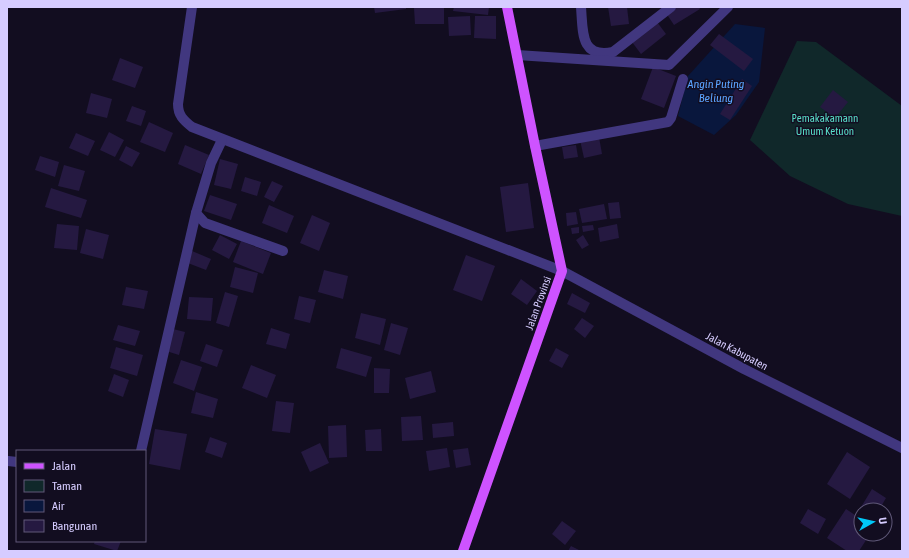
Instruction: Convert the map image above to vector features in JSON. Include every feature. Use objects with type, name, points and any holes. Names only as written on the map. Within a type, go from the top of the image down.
[{"type":"main road","name":"Jalan Provinsi","points":[[463,551],[562,271],[534,146],[507,7]]},
{"type":"street","name":"Jalan Kabupaten","points":[[192,7],[178,112],[183,120],[192,127],[222,140],[562,271],[744,369],[902,448]]},
{"type":"street","points":[[581,7],[584,40],[590,49],[597,53],[605,54],[613,52],[670,8]]},
{"type":"street","points":[[517,55],[669,65],[728,7]]},
{"type":"street","points":[[534,146],[668,122],[671,118],[683,79]]},
{"type":"street","points":[[142,450],[196,213],[211,163],[222,140]]},
{"type":"street","points":[[196,213],[205,223],[284,251]]},
{"type":"green space","name":"Pemakakamann Umum Ketuon","points":[[797,41],[816,42],[902,106],[902,216],[848,204],[790,176],[750,140]]},
{"type":"water","name":"Angin Puting Beliung","points":[[735,24],[765,28],[759,82],[736,115],[714,135],[678,116],[688,76]]},
{"type":"building","points":[[374,7],[406,7],[406,9],[375,13]]},
{"type":"building","points":[[454,7],[489,7],[488,15],[453,11]]},
{"type":"building","points":[[608,7],[627,7],[629,24],[611,26]]},
{"type":"building","points":[[676,7],[699,7],[700,9],[674,25],[666,13]]},
{"type":"building","points":[[414,8],[444,8],[444,24],[415,24]]},
{"type":"building","points":[[470,16],[471,35],[449,36],[448,17]]},
{"type":"building","points":[[475,16],[496,16],[496,39],[474,38]]},
{"type":"building","points":[[657,22],[666,34],[641,54],[632,42]]},
{"type":"building","points":[[719,34],[753,59],[744,71],[710,45]]},
{"type":"building","points":[[120,58],[143,67],[135,88],[112,80]]},
{"type":"building","points":[[653,67],[676,76],[664,108],[641,99]]},
{"type":"building","points":[[742,79],[752,86],[730,120],[720,114]]},
{"type":"building","points":[[833,90],[848,102],[835,118],[820,107]]},
{"type":"building","points":[[91,93],[112,99],[107,118],[86,113]]},
{"type":"building","points":[[132,106],[146,111],[141,126],[126,121]]},
{"type":"building","points":[[149,122],[173,133],[165,152],[140,142]]},
{"type":"building","points":[[109,132],[124,140],[115,157],[100,150]]},
{"type":"building","points":[[76,133],[95,141],[88,156],[69,148]]},
{"type":"building","points":[[599,137],[602,154],[584,158],[580,140]]},
{"type":"building","points":[[185,145],[209,155],[201,174],[178,164]]},
{"type":"building","points":[[576,145],[578,157],[564,159],[562,147]]},
{"type":"building","points":[[126,146],[140,153],[132,167],[119,160]]},
{"type":"building","points":[[40,156],[59,162],[55,177],[35,170]]},
{"type":"building","points":[[220,159],[238,164],[231,189],[214,185]]},
{"type":"building","points":[[64,165],[85,171],[79,191],[58,186]]},
{"type":"building","points":[[245,177],[261,182],[257,196],[241,191]]},
{"type":"building","points":[[272,181],[283,186],[274,202],[264,197]]},
{"type":"building","points":[[528,183],[534,228],[506,232],[500,187]]},
{"type":"building","points":[[51,188],[87,200],[81,218],[45,207]]},
{"type":"building","points":[[210,195],[237,204],[231,220],[204,211]]},
{"type":"building","points":[[619,202],[621,218],[610,219],[608,203]]},
{"type":"building","points":[[604,204],[607,219],[582,223],[579,209]]},
{"type":"building","points":[[269,205],[294,216],[287,233],[262,223]]},
{"type":"building","points":[[576,212],[578,224],[567,226],[566,213]]},
{"type":"building","points":[[312,215],[330,223],[319,251],[300,243]]},
{"type":"building","points":[[57,224],[79,226],[77,250],[54,248]]},
{"type":"building","points":[[617,224],[619,238],[600,242],[598,228]]},
{"type":"building","points":[[593,225],[594,230],[583,232],[582,226]]},
{"type":"building","points":[[579,227],[579,233],[572,234],[571,228]]},
{"type":"building","points":[[86,229],[109,235],[103,259],[80,253]]},
{"type":"building","points":[[220,235],[237,244],[229,259],[212,250]]},
{"type":"building","points":[[583,235],[589,245],[582,249],[576,240]]},
{"type":"building","points":[[241,241],[271,253],[263,274],[233,262]]},
{"type":"building","points":[[185,248],[211,259],[206,270],[180,260]]},
{"type":"building","points":[[466,255],[495,266],[482,301],[453,290]]},
{"type":"building","points":[[235,267],[258,273],[253,293],[230,287]]},
{"type":"building","points":[[324,270],[348,276],[343,299],[318,292]]},
{"type":"building","points":[[521,279],[537,291],[527,305],[511,294]]},
{"type":"building","points":[[126,287],[148,291],[144,309],[122,305]]},
{"type":"building","points":[[225,292],[238,296],[229,327],[216,323]]},
{"type":"building","points":[[572,293],[590,303],[585,313],[567,304]]},
{"type":"building","points":[[299,296],[316,300],[310,323],[294,319]]},
{"type":"building","points":[[189,297],[213,298],[211,321],[187,319]]},
{"type":"building","points":[[361,313],[386,319],[380,345],[355,338]]},
{"type":"building","points":[[582,318],[594,326],[585,338],[574,329]]},
{"type":"building","points":[[391,323],[408,328],[400,355],[384,350]]},
{"type":"building","points":[[118,325],[140,331],[135,346],[113,340]]},
{"type":"building","points":[[169,328],[185,332],[179,355],[163,350]]},
{"type":"building","points":[[271,328],[290,334],[286,349],[266,344]]},
{"type":"building","points":[[206,344],[223,350],[217,367],[200,361]]},
{"type":"building","points":[[116,347],[143,355],[137,376],[110,368]]},
{"type":"building","points":[[341,348],[372,357],[366,377],[336,368]]},
{"type":"building","points":[[556,348],[569,355],[562,368],[549,361]]},
{"type":"building","points":[[181,360],[202,367],[194,391],[173,383]]},
{"type":"building","points":[[251,365],[276,375],[267,398],[242,388]]},
{"type":"building","points":[[374,368],[390,369],[389,393],[374,393]]},
{"type":"building","points":[[431,371],[436,392],[410,399],[405,378]]},
{"type":"building","points":[[114,374],[129,380],[123,397],[108,391]]},
{"type":"building","points":[[196,392],[218,399],[213,418],[191,413]]},
{"type":"building","points":[[276,401],[294,403],[290,433],[272,431]]},
{"type":"building","points":[[421,416],[423,440],[402,441],[401,417]]},
{"type":"building","points":[[453,422],[454,436],[433,438],[432,424]]},
{"type":"building","points":[[346,425],[347,457],[329,458],[328,426]]},
{"type":"building","points":[[155,429],[187,434],[180,470],[149,464]]},
{"type":"building","points":[[381,429],[382,451],[366,451],[365,430]]},
{"type":"building","points":[[210,437],[227,443],[222,458],[205,452]]},
{"type":"building","points":[[320,443],[329,463],[310,472],[301,452]]},
{"type":"building","points":[[447,448],[450,467],[429,471],[426,451]]},
{"type":"building","points":[[468,448],[471,465],[456,468],[453,450]]},
{"type":"building","points":[[847,452],[870,467],[850,499],[827,484]]},
{"type":"building","points":[[872,489],[886,498],[884,502],[864,502]]},
{"type":"building","points":[[808,509],[826,519],[818,534],[800,523]]},
{"type":"building","points":[[846,509],[853,514],[853,542],[865,542],[859,551],[847,551],[827,538]]},
{"type":"building","points":[[562,521],[576,531],[565,545],[552,534]]},
{"type":"building","points":[[95,542],[121,542],[117,551],[94,544]]},
{"type":"building","points":[[571,546],[581,551],[568,551]]}]
